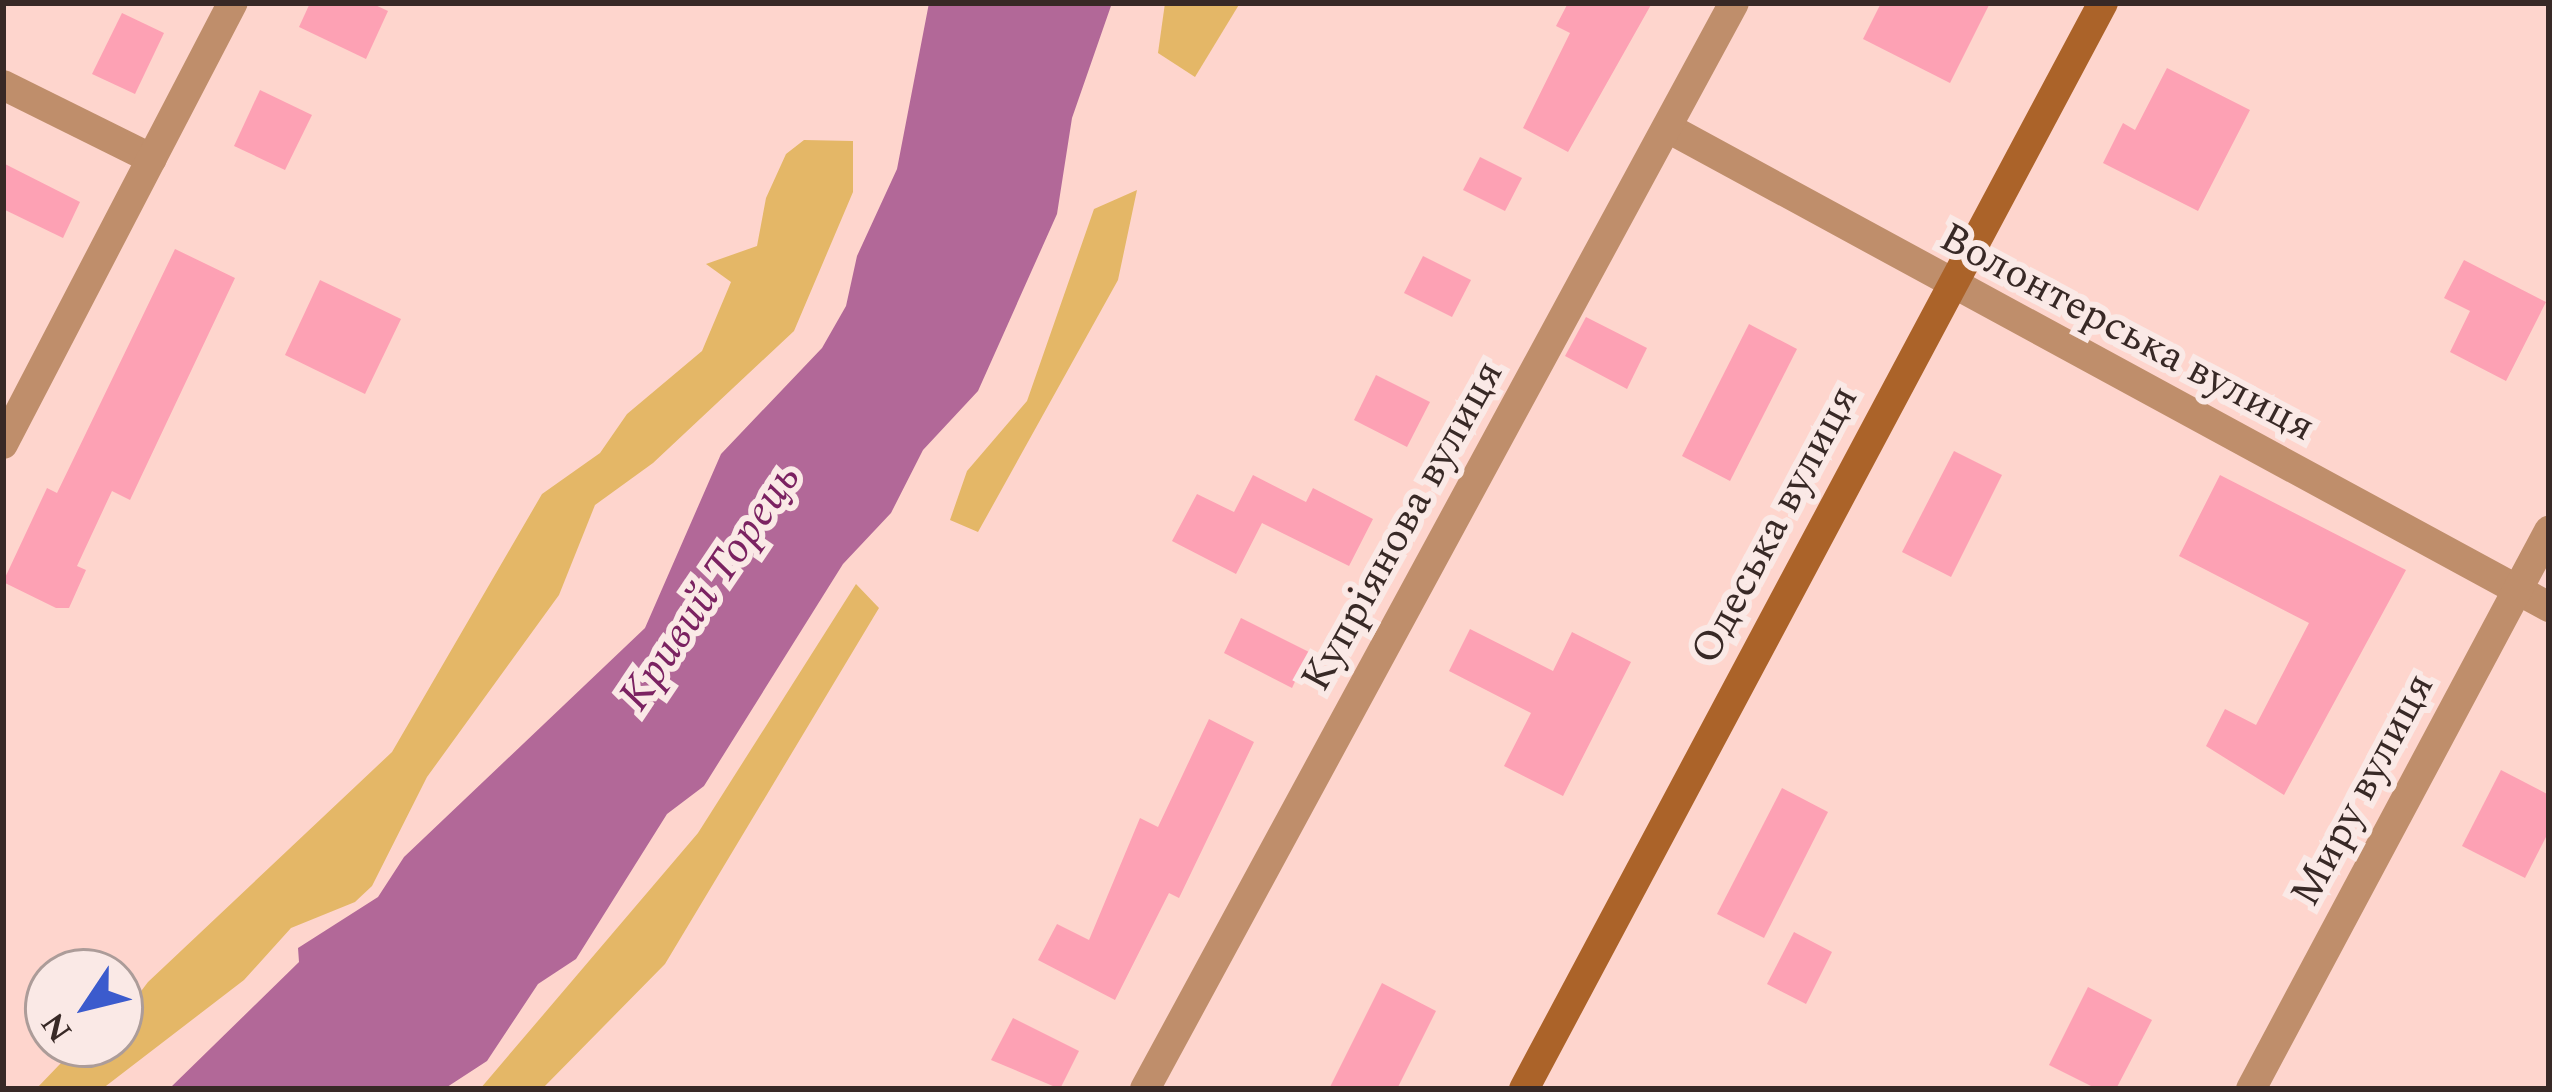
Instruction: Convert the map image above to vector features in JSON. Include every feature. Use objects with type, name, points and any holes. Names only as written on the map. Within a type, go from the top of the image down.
[{"type":"street","points":[[3,444],[233,3]]},
{"type":"street","name":"Купріянова вулиця","points":[[1145,1089],[1734,3]]},
{"type":"street","name":"Одеська вулиця","points":[[1524,1089],[2103,3]]},
{"type":"street","points":[[3,85],[152,159]]},
{"type":"street","name":"Волонтерська вулиця","points":[[1668,128],[2549,608]]},
{"type":"street","name":"Миру вулиця","points":[[2251,1089],[2549,531]]},
{"type":"shaded area","points":[[1165,3],[1240,3],[1195,77],[1158,53]]},
{"type":"shaded area","points":[[804,140],[853,141],[853,192],[794,331],[653,463],[595,505],[559,595],[427,777],[372,886],[355,902],[291,928],[244,980],[144,1057],[144,987],[148,982],[392,752],[542,494],[600,453],[627,414],[702,351],[731,282],[706,264],[757,246],[766,198],[786,154]]},
{"type":"shaded area","points":[[1137,190],[1118,280],[978,532],[950,520],[967,471],[1027,401],[1094,209]]},
{"type":"shaded area","points":[[856,584],[879,608],[665,964],[542,1089],[480,1089],[698,833]]},
{"type":"shaded area","points":[[56,1068],[129,1068],[102,1089],[36,1089]]},
{"type":"water","name":"Кривий Торець","points":[[929,3],[1112,3],[1072,118],[1057,214],[978,391],[923,450],[891,513],[843,564],[704,786],[667,814],[576,959],[538,984],[487,1061],[444,1089],[169,1089],[299,962],[298,948],[378,897],[404,857],[645,628],[721,454],[822,348],[846,306],[857,256],[897,169]]},
{"type":"building","points":[[310,3],[371,3],[388,11],[366,59],[299,27]]},
{"type":"building","points":[[1568,3],[1652,3],[1568,152],[1523,128],[1570,33],[1556,26]]},
{"type":"building","points":[[1881,3],[1990,3],[1950,83],[1863,39]]},
{"type":"building","points":[[122,13],[164,33],[135,94],[92,74]]},
{"type":"building","points":[[2167,68],[2250,110],[2198,211],[2103,163],[2123,123],[2135,130]]},
{"type":"building","points":[[260,90],[312,115],[285,170],[234,146]]},
{"type":"building","points":[[1480,157],[1522,178],[1505,211],[1463,190]]},
{"type":"building","points":[[3,163],[80,202],[63,238],[3,209]]},
{"type":"building","points":[[175,249],[235,278],[130,500],[112,491],[77,566],[86,570],[69,608],[56,608],[3,582],[47,488],[57,493]]},
{"type":"building","points":[[1423,256],[1471,280],[1452,317],[1404,293]]},
{"type":"building","points":[[2464,260],[2546,302],[2506,381],[2450,352],[2470,311],[2444,298]]},
{"type":"building","points":[[320,280],[401,319],[365,394],[285,355]]},
{"type":"building","points":[[1586,317],[1647,348],[1627,389],[1565,356]]},
{"type":"building","points":[[1749,324],[1797,349],[1730,481],[1682,456]]},
{"type":"building","points":[[1376,375],[1430,402],[1407,447],[1354,420]]},
{"type":"building","points":[[1954,451],[2002,475],[1951,577],[1902,552]]},
{"type":"building","points":[[1253,475],[1306,502],[1313,488],[1373,519],[1349,566],[1262,523],[1236,574],[1172,541],[1197,494],[1234,512]]},
{"type":"building","points":[[2220,475],[2406,570],[2284,795],[2206,746],[2225,709],[2256,725],[2309,623],[2179,556]]},
{"type":"building","points":[[1241,618],[1309,652],[1292,688],[1224,653]]},
{"type":"building","points":[[1470,629],[1553,671],[1572,632],[1631,662],[1563,796],[1504,766],[1531,713],[1449,671]]},
{"type":"building","points":[[1209,719],[1254,742],[1179,898],[1169,893],[1115,1000],[1038,960],[1057,924],[1089,940],[1140,818],[1158,827]]},
{"type":"building","points":[[2501,770],[2549,795],[2549,831],[2525,878],[2462,846]]},
{"type":"building","points":[[1782,788],[1828,812],[1764,938],[1717,914]]},
{"type":"building","points":[[1794,932],[1832,952],[1806,1004],[1767,984]]},
{"type":"building","points":[[1382,983],[1436,1011],[1397,1089],[1329,1089]]},
{"type":"building","points":[[2088,987],[2152,1020],[2116,1089],[2097,1089],[2049,1065]]},
{"type":"building","points":[[1013,1018],[1079,1051],[1060,1089],[991,1060]]}]
